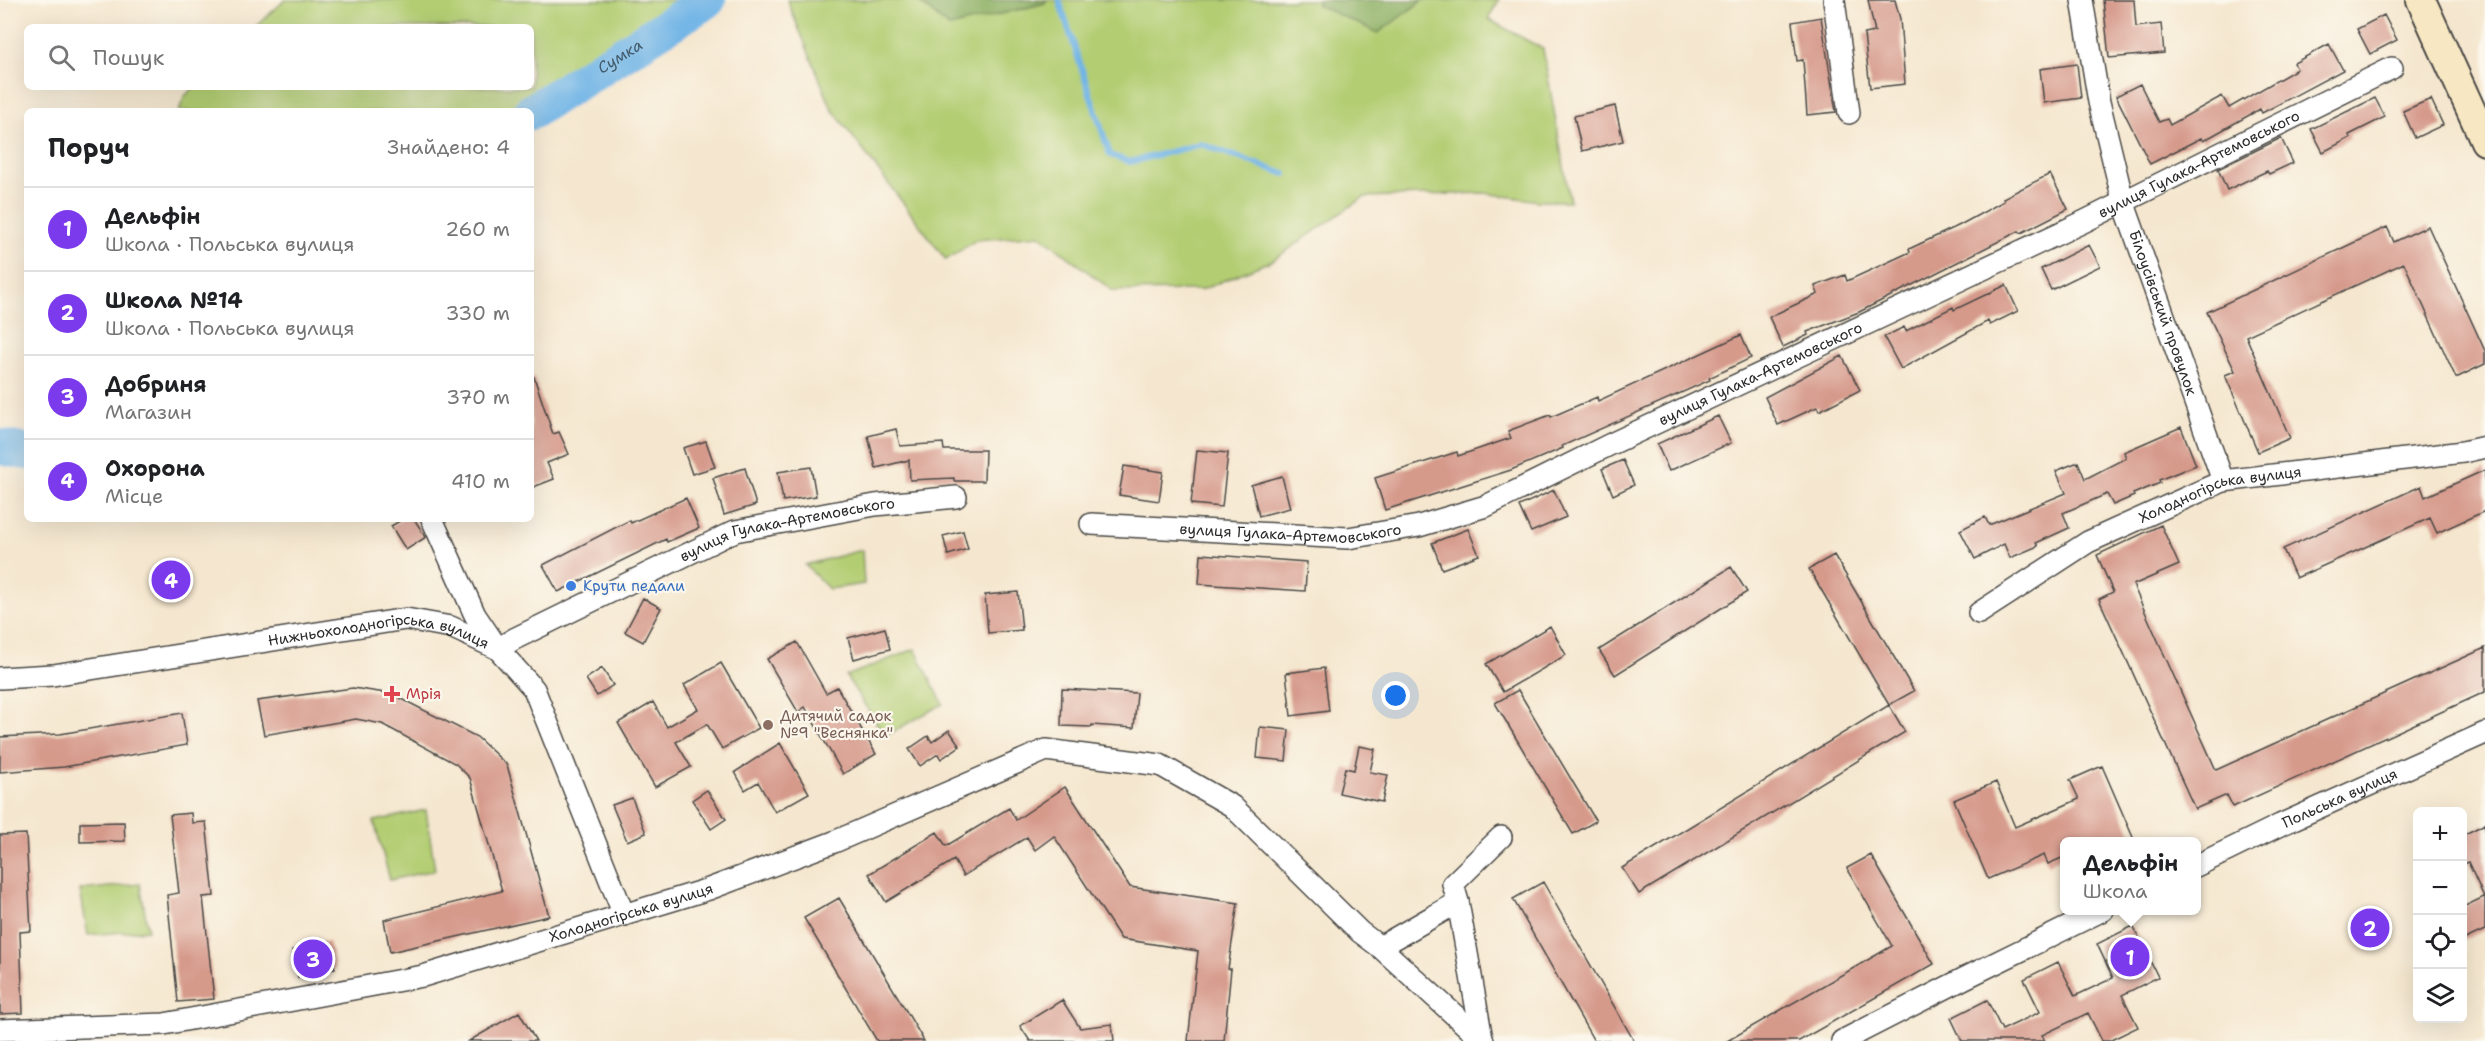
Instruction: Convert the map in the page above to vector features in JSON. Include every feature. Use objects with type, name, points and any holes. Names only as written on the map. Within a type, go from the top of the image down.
[{"type":"main road","points":[[2421,0],[2485,141]]},
{"type":"street","points":[[1834,0],[1849,113]]},
{"type":"street","name":"Білоусівський провулок","points":[[2082,0],[2099,102],[2122,201],[2223,481]]},
{"type":"street","name":"вулиця Гулака-Артемовського","points":[[1091,524],[1348,538],[1419,526],[1486,506],[1620,440],[2081,224],[2122,201],[2392,68]]},
{"type":"street","name":"Холодногірська вулиця","points":[[1979,614],[2088,542],[2223,481],[2463,452],[2485,447]]},
{"type":"street","name":"вулиця Гулака-Артемовського","points":[[498,649],[735,531],[875,506],[956,497]]},
{"type":"street","points":[[433,522],[475,615],[498,649]]},
{"type":"street","name":"Нижньохолодногірська вулиця","points":[[0,678],[53,675],[406,619],[451,627],[498,649],[534,689],[624,915]]},
{"type":"street","name":"Польська вулиця","points":[[2201,864],[2280,825],[2485,733]]},
{"type":"street","name":"Холодногірська вулиця","points":[[0,1030],[164,1024],[423,976],[709,889],[834,842],[1046,750],[1160,765],[1232,806],[1360,932],[1380,947],[1482,1040]]},
{"type":"street","points":[[1482,1040],[1453,884],[1501,837]]},
{"type":"street","points":[[1380,947],[1458,902]]},
{"type":"street","points":[[1842,1041],[2093,915]]},
{"type":"green space","points":[[285,0],[708,0],[534,110],[534,108],[180,108],[184,97],[191,90],[534,90],[534,24],[258,24]]},
{"type":"green space","points":[[787,0],[917,0],[949,27],[1045,3],[1046,0],[1320,0],[1317,4],[1378,33],[1423,0],[1499,0],[1488,19],[1543,49],[1570,201],[1539,201],[1484,193],[1364,197],[1273,260],[1201,290],[1113,291],[1040,235],[976,240],[946,260],[832,109]]},
{"type":"green space","points":[[917,0],[1046,0],[1045,3],[949,27]]},
{"type":"green space","points":[[1320,0],[1423,0],[1378,33],[1317,5]]},
{"type":"green space","points":[[862,550],[864,584],[829,589],[805,565]]},
{"type":"green space","points":[[915,649],[943,704],[885,736],[846,676]]},
{"type":"green space","points":[[426,810],[435,870],[390,880],[374,821]]},
{"type":"green space","points":[[140,884],[148,930],[88,935],[80,890]]},
{"type":"building","points":[[1868,0],[1895,0],[1900,19],[1905,84],[1870,88],[1864,34],[1875,32]]},
{"type":"building","points":[[2103,0],[2134,0],[2136,27],[2161,24],[2164,53],[2109,58]]},
{"type":"building","points":[[2384,15],[2397,40],[2370,54],[2357,29]]},
{"type":"building","points":[[1821,17],[1836,112],[1807,115],[1803,60],[1797,61],[1792,22]]},
{"type":"building","points":[[2329,44],[2343,70],[2262,113],[2260,109],[2203,141],[2201,138],[2150,164],[2116,96],[2140,84],[2159,122],[2167,119],[2170,125],[2222,96],[2229,108],[2297,69],[2294,63]]},
{"type":"building","points":[[2077,64],[2081,98],[2044,103],[2040,69]]},
{"type":"building","points":[[2375,98],[2385,117],[2349,135],[2350,138],[2323,152],[2311,129]]},
{"type":"building","points":[[2431,99],[2443,125],[2415,138],[2403,111]]},
{"type":"building","points":[[1615,106],[1623,141],[1582,151],[1574,116]]},
{"type":"building","points":[[2281,138],[2293,163],[2269,174],[2267,171],[2227,190],[2218,169]]},
{"type":"building","points":[[2050,174],[2068,209],[2021,233],[2019,231],[1859,312],[1807,332],[1808,335],[1783,347],[1769,317],[1818,294],[1815,286],[1845,275],[1847,281],[1910,252],[1909,249],[1960,225],[2004,201],[2003,198]]},
{"type":"building","points":[[2428,226],[2485,351],[2485,364],[2456,378],[2404,263],[2246,336],[2290,438],[2258,452],[2225,375],[2235,371],[2207,312],[2387,227],[2394,242]]},
{"type":"building","points":[[2089,245],[2100,266],[2051,290],[2041,269]]},
{"type":"building","points":[[2006,285],[2018,311],[1990,325],[1988,321],[1901,369],[1884,337],[1904,327],[1906,331],[1953,307],[1954,310]]},
{"type":"building","points":[[1741,335],[1751,358],[1709,378],[1710,380],[1511,470],[1385,510],[1375,478],[1457,452],[1458,456],[1511,438],[1508,431],[1550,415],[1551,417],[1597,397],[1598,401]]},
{"type":"building","points":[[1842,356],[1860,390],[1819,411],[1817,407],[1778,425],[1765,397]]},
{"type":"building","points":[[534,377],[553,434],[559,432],[569,454],[547,463],[554,479],[534,487]]},
{"type":"building","points":[[1718,416],[1731,443],[1669,471],[1657,444]]},
{"type":"building","points":[[2181,427],[2196,465],[2159,480],[2160,483],[2113,505],[2107,494],[2063,513],[2069,528],[2036,543],[2038,546],[2010,558],[2004,544],[1975,559],[1960,530],[1985,517],[1989,525],[2066,493],[2056,471],[2078,462],[2085,479],[2126,458],[2124,452]]},
{"type":"building","points":[[896,429],[900,446],[943,443],[944,450],[985,450],[984,481],[954,481],[954,478],[910,480],[909,460],[876,468],[868,436]]},
{"type":"building","points":[[706,441],[715,467],[692,474],[683,448]]},
{"type":"building","points":[[1197,450],[1228,453],[1222,507],[1191,504]]},
{"type":"building","points":[[1623,460],[1634,485],[1613,495],[1602,469]]},
{"type":"building","points":[[1124,466],[1163,472],[1159,501],[1119,495]]},
{"type":"building","points":[[811,467],[816,496],[783,501],[778,472]]},
{"type":"building","points":[[745,468],[756,505],[724,515],[713,478]]},
{"type":"building","points":[[2485,470],[2485,511],[2437,533],[2430,518],[2296,578],[2283,549],[2421,486],[2425,497]]},
{"type":"building","points":[[1282,476],[1290,508],[1259,516],[1251,485]]},
{"type":"building","points":[[1554,490],[1566,517],[1531,532],[1519,506]]},
{"type":"building","points":[[686,498],[699,528],[667,542],[666,539],[558,592],[543,565],[630,520],[631,523]]},
{"type":"building","points":[[398,522],[416,522],[426,537],[406,550],[391,526]]},
{"type":"building","points":[[2161,525],[2179,565],[2133,585],[2216,770],[2485,648],[2485,692],[2233,807],[2227,795],[2195,809],[2099,599],[2113,592],[2097,555]]},
{"type":"building","points":[[1468,529],[1479,555],[1442,569],[1432,543]]},
{"type":"building","points":[[963,531],[968,549],[948,555],[943,536]]},
{"type":"building","points":[[1201,554],[1307,562],[1305,591],[1199,584]]},
{"type":"building","points":[[1834,555],[1914,691],[1889,705],[1809,569]]},
{"type":"building","points":[[178,567],[183,588],[164,593],[158,573]]},
{"type":"building","points":[[1731,567],[1747,592],[1615,675],[1599,650]]},
{"type":"building","points":[[1018,592],[1022,630],[988,633],[985,595]]},
{"type":"building","points":[[643,598],[661,608],[643,642],[625,632]]},
{"type":"building","points":[[1550,626],[1566,655],[1503,692],[1486,664]]},
{"type":"building","points":[[885,628],[890,649],[854,659],[848,638]]},
{"type":"building","points":[[797,642],[826,693],[837,687],[876,754],[843,774],[805,707],[798,712],[767,659]]},
{"type":"building","points":[[721,663],[759,728],[722,749],[707,724],[676,742],[691,767],[655,787],[618,723],[653,702],[667,727],[698,709],[684,685]]},
{"type":"building","points":[[602,668],[613,685],[597,696],[586,679]]},
{"type":"building","points":[[1324,668],[1329,711],[1291,716],[1286,673]]},
{"type":"building","points":[[353,688],[392,694],[477,737],[507,765],[549,916],[390,952],[384,920],[502,891],[470,778],[456,764],[382,724],[356,719],[264,735],[257,701]]},
{"type":"building","points":[[1062,689],[1137,693],[1134,728],[1092,725],[1092,727],[1061,726]]},
{"type":"building","points":[[1518,690],[1596,821],[1573,834],[1495,703]]},
{"type":"building","points":[[1889,705],[1905,732],[1639,894],[1622,868]]},
{"type":"building","points":[[182,713],[187,745],[64,767],[0,772],[0,737],[60,734]]},
{"type":"building","points":[[1260,727],[1289,730],[1286,761],[1257,758]]},
{"type":"building","points":[[949,730],[960,746],[941,759],[938,754],[920,766],[909,749],[928,736],[932,742]]},
{"type":"building","points":[[780,743],[809,793],[775,812],[758,782],[745,790],[735,772]]},
{"type":"building","points":[[1359,746],[1375,749],[1370,772],[1388,775],[1382,802],[1339,793],[1345,768],[1354,770]]},
{"type":"building","points":[[2102,766],[2133,837],[2060,837],[2060,859],[2048,864],[2044,855],[1988,879],[1954,800],[1996,782],[2015,827],[2079,799],[2070,780]]},
{"type":"building","points":[[1065,787],[1130,887],[1238,903],[1228,969],[1231,969],[1224,1041],[1188,1041],[1198,951],[1121,939],[1054,836],[1035,850],[1027,837],[963,876],[954,860],[886,902],[869,874],[937,832],[946,846],[1009,808],[1016,820]]},
{"type":"building","points":[[707,790],[726,819],[711,829],[692,800]]},
{"type":"building","points":[[632,798],[646,833],[627,841],[612,805]]},
{"type":"building","points":[[191,813],[192,823],[206,822],[214,896],[203,897],[214,999],[178,1002],[167,895],[179,893],[170,815]]},
{"type":"building","points":[[124,822],[125,841],[80,842],[80,823]]},
{"type":"building","points":[[2485,824],[2485,930],[2467,938],[2467,905],[2484,897],[2467,862],[2467,833]]},
{"type":"building","points":[[26,834],[31,931],[20,932],[23,1013],[0,1014],[0,835]]},
{"type":"building","points":[[1871,855],[1934,964],[1799,1041],[1727,1041],[1892,946],[1847,868]]},
{"type":"building","points":[[1543,882],[1634,1041],[1594,1041],[1513,899]]},
{"type":"building","points":[[839,898],[924,1041],[877,1041],[804,918]]},
{"type":"building","points":[[2133,926],[2158,977],[2122,995],[2138,1027],[2109,1041],[2102,1041],[2088,1013],[2042,1035],[2045,1041],[1962,1041],[1951,1018],[1987,1000],[2002,1030],[2040,1012],[2024,979],[2058,962],[2075,996],[2113,978],[2097,944]]},
{"type":"building","points":[[329,941],[335,969],[298,977],[292,950]]},
{"type":"building","points":[[1062,1000],[1080,1028],[1112,1024],[1114,1041],[1030,1041],[1020,1026]]},
{"type":"building","points":[[519,1012],[536,1041],[469,1041]]},
{"type":"waterway","name":"Сумка","points":[[534,110],[708,0]]},
{"type":"waterway","points":[[1059,0],[1110,155],[1130,162],[1201,144],[1285,174]]},
{"type":"waterway","name":"Сумка","points":[[0,447],[24,451]]},
{"type":"place","name":"Охорона","points":[[171,580]]},
{"type":"place","name":"Крути педали","points":[[571,586]]},
{"type":"place","name":"Мрія","points":[[392,694]]},
{"type":"place","name":"Дитячий садок №9 \"Веснянка\"","points":[[768,725]]},
{"type":"place","name":"Школа №14","points":[[2370,928]]},
{"type":"place","name":"Дельфін","points":[[2130,957]]},
{"type":"place","name":"Добриня","points":[[313,959]]}]
